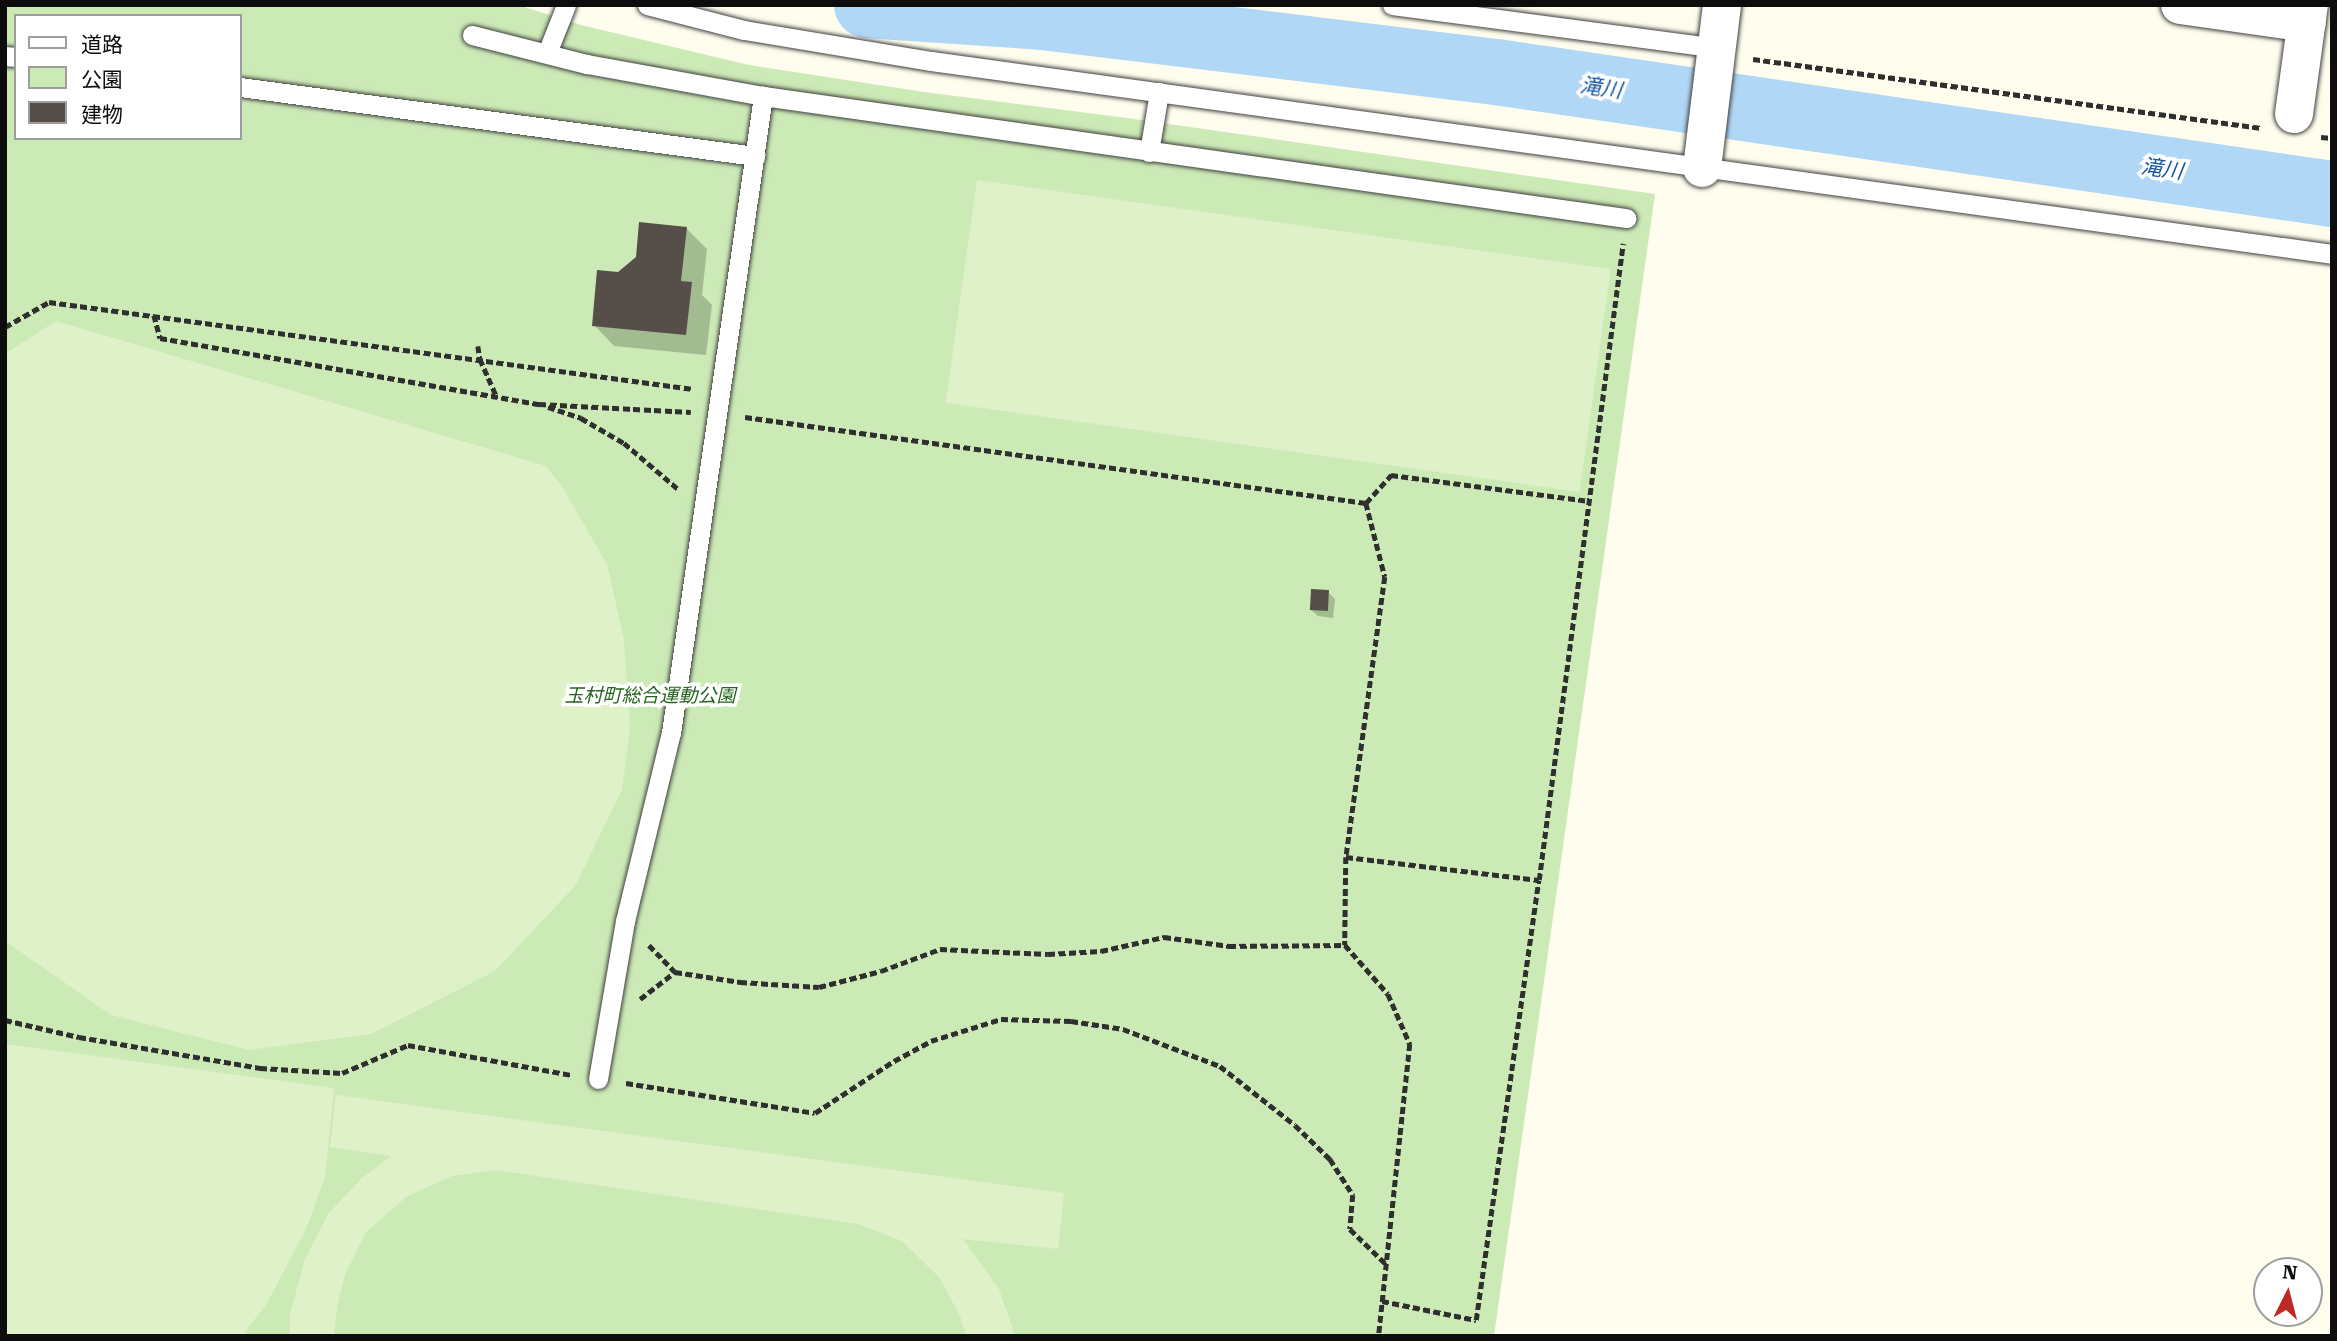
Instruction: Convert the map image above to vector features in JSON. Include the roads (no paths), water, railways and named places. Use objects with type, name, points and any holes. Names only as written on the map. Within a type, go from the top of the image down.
[{"type":"street","points":[[1703,161],[1718,56],[1722,5]]},
{"type":"street","points":[[2179,5],[2308,14],[2291,126]]},
{"type":"lane","points":[[547,54],[566,5]]},
{"type":"lane","points":[[647,5],[744,30],[931,61],[1703,161],[2332,254]]},
{"type":"lane","points":[[1392,5],[1718,56]]},
{"type":"lane","points":[[472,34],[547,54],[763,96],[1626,218]]},
{"type":"lane","points":[[242,87],[755,156]]},
{"type":"lane","points":[[1149,152],[1159,92]]},
{"type":"lane","points":[[598,1079],[625,921],[671,733],[763,96]]},
{"type":"waterway","name":"滝川","points":[[867,5],[1042,17],[1496,72],[2332,194]]},
{"type":"park label","name":"玉村町総合運動公園","points":[[650,696]]}]
